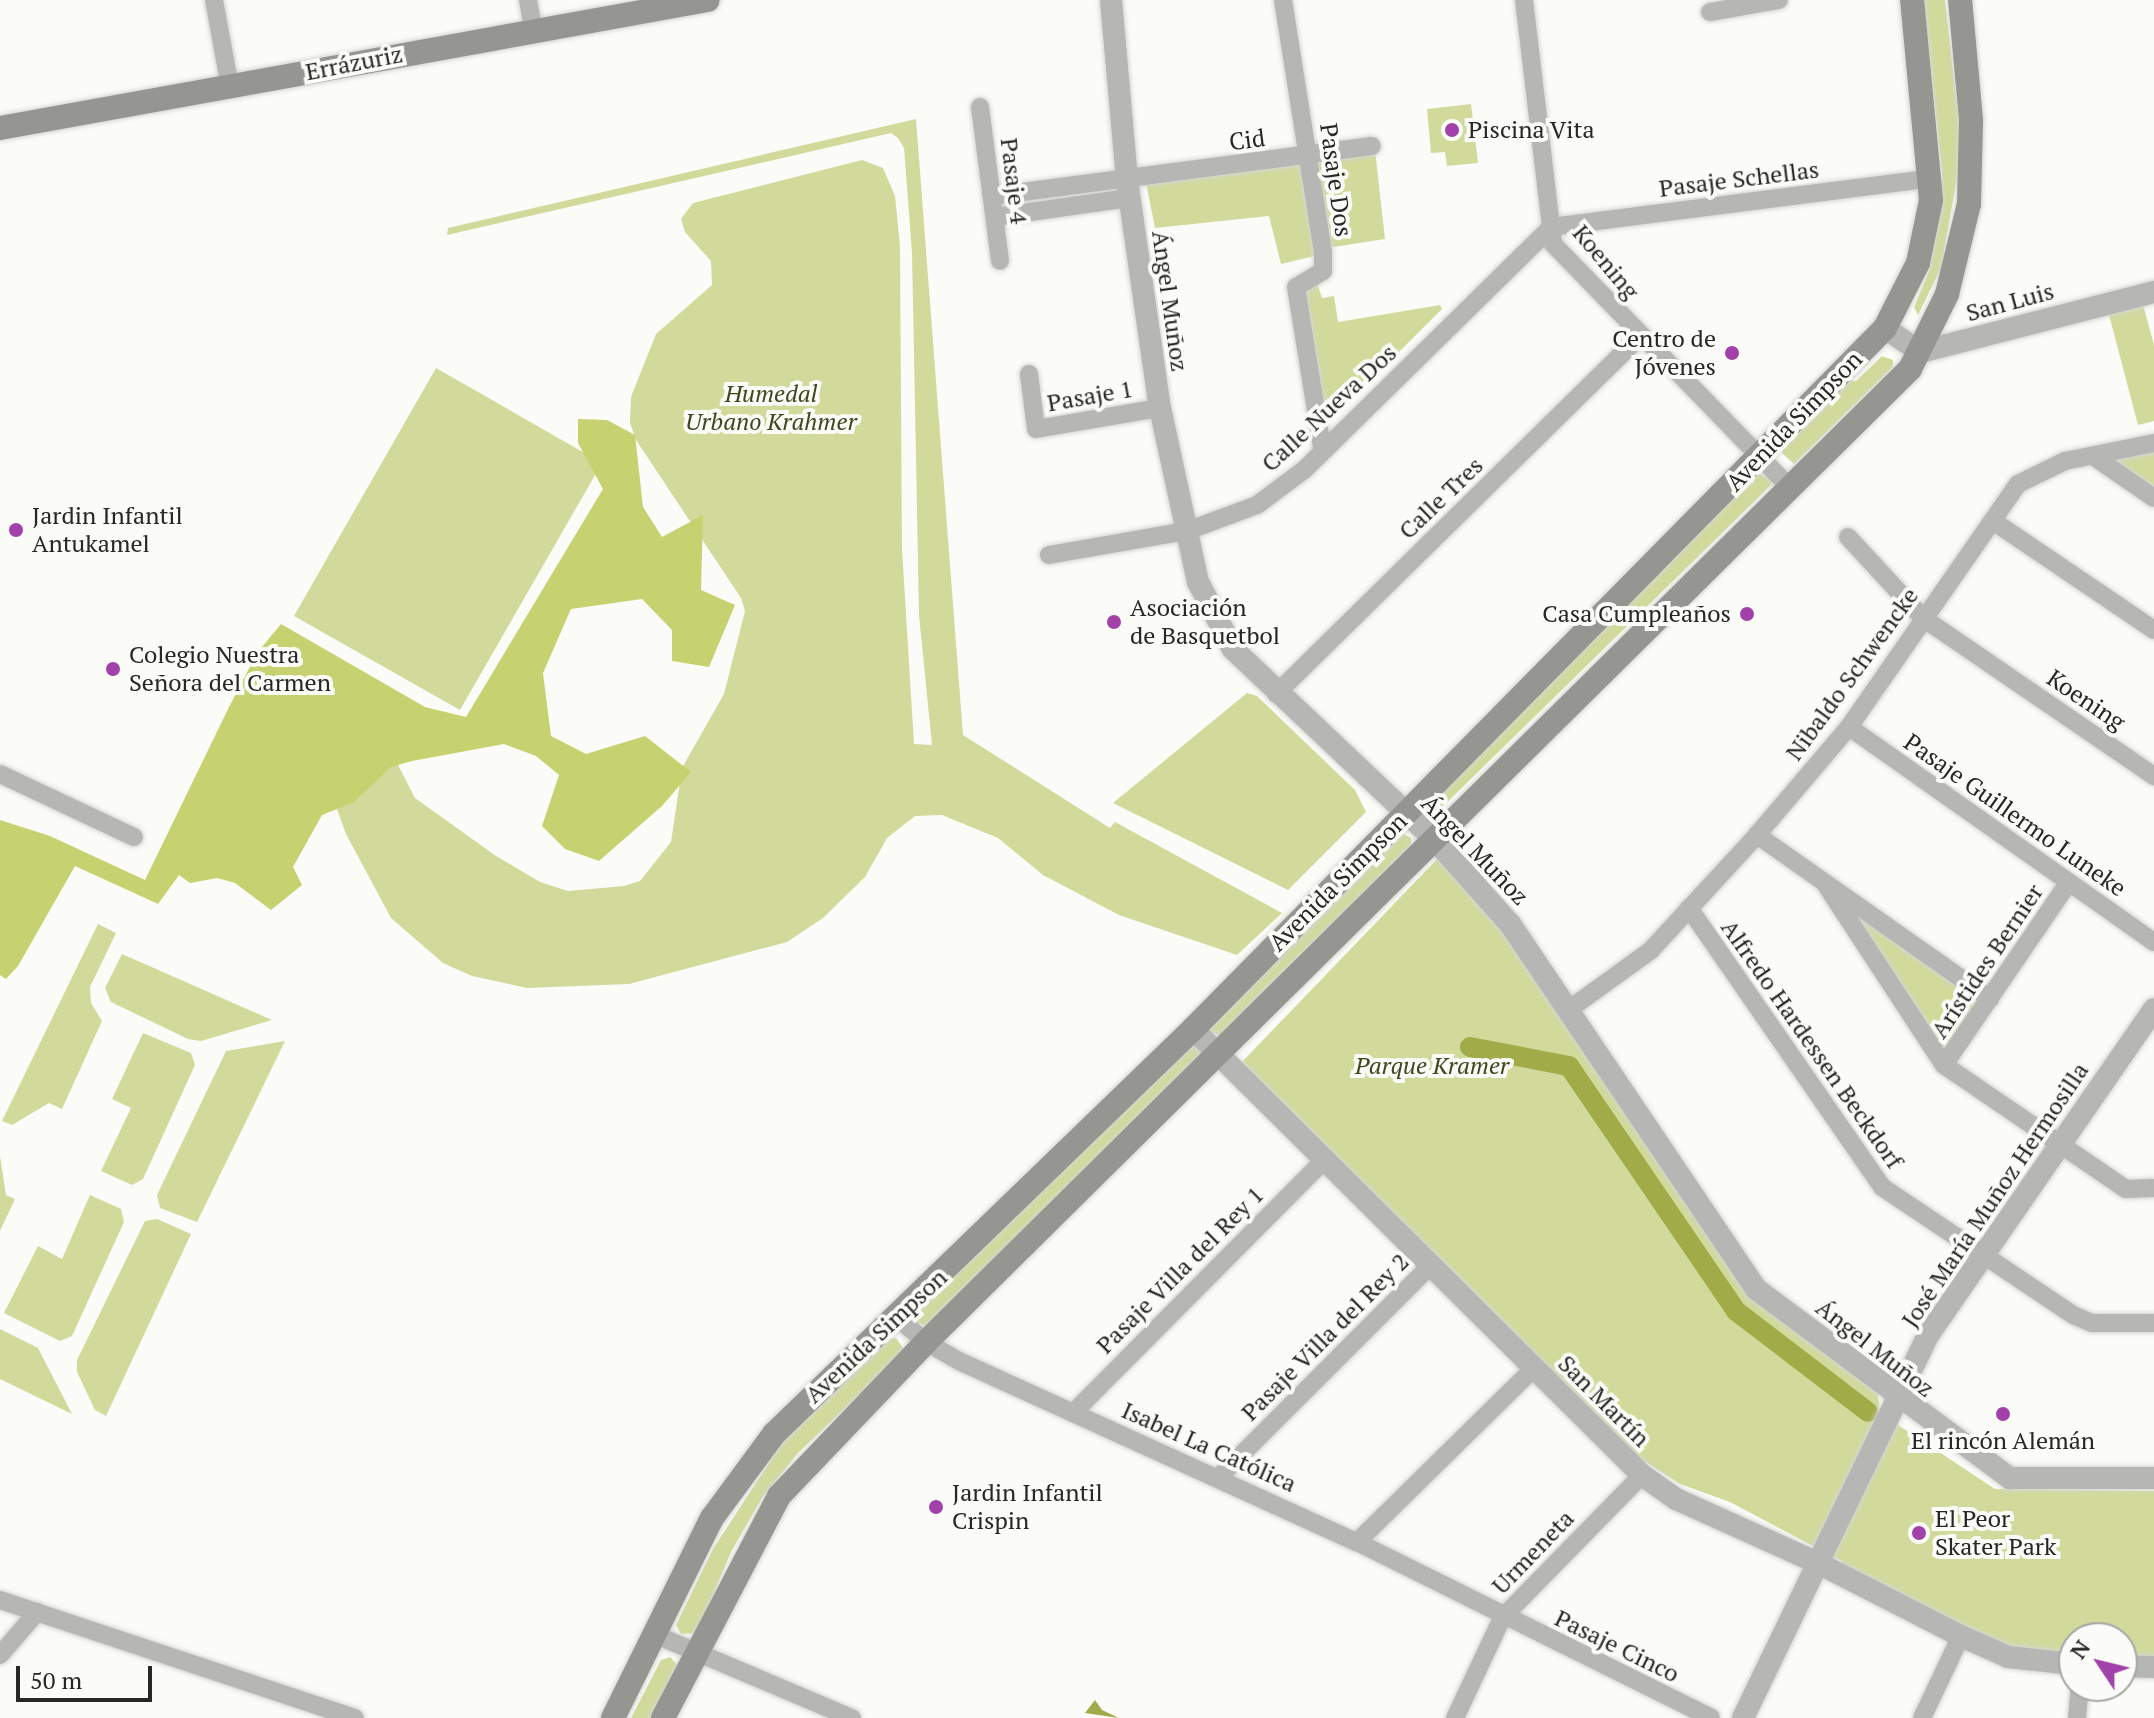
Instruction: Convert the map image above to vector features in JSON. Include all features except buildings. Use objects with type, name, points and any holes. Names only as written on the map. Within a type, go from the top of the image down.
[{"type":"main road","name":"Errázuriz","points":[[0,128],[533,29],[708,0]]},
{"type":"main road","name":"Avenida Simpson","points":[[613,1718],[712,1518],[744,1472],[807,1401],[898,1318],[1193,1029],[1885,328],[1918,263],[1932,178],[1912,0]]},
{"type":"main road","name":"Avenida Simpson","points":[[663,1718],[779,1496],[926,1342],[1219,1057],[1910,369],[1947,294],[1969,204],[1971,120],[1960,0]]},
{"type":"street","points":[[214,0],[230,87]]},
{"type":"street","points":[[528,0],[533,29]]},
{"type":"street","name":"Ángel Muñoz","points":[[1111,0],[1128,189],[1160,408],[1198,582],[1212,615],[1233,649],[1276,694],[1436,841],[1510,924],[1571,1008],[1756,1289],[1897,1398],[2010,1478],[2154,1478]]},
{"type":"street","name":"Pasaje Dos","points":[[1283,0],[1309,156],[1323,271],[1296,287],[1322,448]]},
{"type":"street","name":"Koening","points":[[1524,0],[1553,244],[1790,488]]},
{"type":"street","points":[[1710,12],[1779,0]]},
{"type":"street","name":"Pasaje 4","points":[[980,107],[1000,261]]},
{"type":"street","name":"Cid","points":[[1128,189],[1372,146]]},
{"type":"street","name":"Pasaje Schellas","points":[[1551,227],[1932,178]]},
{"type":"street","points":[[992,196],[1128,189]]},
{"type":"street","points":[[995,217],[1128,189]]},
{"type":"street","name":"Calle Nueva Dos","points":[[1049,555],[1187,531],[1257,505],[1304,470],[1322,448],[1551,227]]},
{"type":"street","name":"San Luis","points":[[1920,352],[2154,292]]},
{"type":"street","points":[[1885,328],[1920,352]]},
{"type":"street","name":"Calle Tres","points":[[1276,694],[1640,336]]},
{"type":"street","name":"Pasaje 1","points":[[1029,374],[1036,429],[1160,408]]},
{"type":"street","name":"Nibaldo Schwencke","points":[[1571,1008],[1651,950],[1757,835],[1849,727],[2018,484],[2034,473],[2065,461],[2096,458],[2154,443]]},
{"type":"street","points":[[2096,458],[2154,498]]},
{"type":"street","points":[[1993,521],[2154,630]]},
{"type":"street","name":"Koening","points":[[1848,537],[1923,618],[2154,776]]},
{"type":"street","name":"Pasaje Guillermo Luneke","points":[[1849,727],[2154,942]]},
{"type":"street","points":[[0,774],[134,837]]},
{"type":"street","points":[[1757,835],[1990,999]]},
{"type":"street","name":"Arístides Bernier","points":[[1944,1065],[2068,883]]},
{"type":"street","points":[[1826,885],[1944,1065],[2058,1146],[2126,1189],[2154,1188]]},
{"type":"street","name":"Alfredo Hardessen Beckdorf","points":[[1689,908],[1882,1187],[2073,1315],[2092,1323],[2154,1323]]},
{"type":"street","name":"José María Muñoz Hermosilla","points":[[1743,1718],[1929,1334],[2154,1009]]},
{"type":"street","name":"San Martín","points":[[1193,1029],[1322,1162],[1431,1265],[1642,1475],[1676,1499],[1820,1564],[1961,1636],[2008,1657],[2058,1662]]},
{"type":"street","name":"Pasaje Villa del Rey 1","points":[[1073,1413],[1322,1162]]},
{"type":"street","name":"Pasaje Villa del Rey 2","points":[[1219,1477],[1431,1265]]},
{"type":"street","name":"Isabel La Católica","points":[[898,1318],[926,1342],[1073,1413],[1357,1542],[1502,1618]]},
{"type":"street","points":[[1357,1542],[1534,1368]]},
{"type":"street","name":"Urmeneta","points":[[1455,1718],[1502,1618],[1642,1475]]},
{"type":"street","points":[[0,1600],[355,1718]]},
{"type":"street","points":[[0,1655],[37,1612]]},
{"type":"street","name":"Pasaje Cinco","points":[[1502,1618],[1711,1718]]},
{"type":"street","points":[[656,1635],[852,1718]]},
{"type":"street","points":[[1922,1718],[1961,1636]]},
{"type":"green space","points":[[1924,0],[1945,0],[1962,150],[1941,268],[1918,315],[1914,307],[1930,269],[1938,227],[1942,173]]},
{"type":"green space","name":"Piscina Vita","points":[[1471,104],[1478,163],[1447,166],[1445,152],[1431,153],[1427,109]]},
{"type":"green space","name":"Humedal Urbano Krahmer","points":[[916,119],[963,735],[1110,828],[1115,822],[1282,913],[1237,955],[1119,915],[1043,875],[998,838],[942,815],[915,816],[887,838],[865,877],[823,918],[787,942],[629,984],[527,988],[472,976],[443,963],[391,918],[346,834],[324,774],[381,732],[415,798],[496,856],[540,882],[568,891],[624,886],[640,881],[671,842],[682,768],[724,694],[745,611],[741,598],[636,440],[630,423],[631,397],[656,334],[712,285],[711,261],[685,232],[681,219],[693,203],[862,160],[883,168],[895,196],[900,246],[902,549],[914,744],[932,745],[919,615],[912,253],[904,148],[898,138],[891,133],[447,235],[448,228]]},
{"type":"green space","points":[[1375,150],[1385,239],[1327,248],[1316,160]]},
{"type":"green space","points":[[1301,162],[1315,256],[1281,264],[1269,216],[1155,228],[1146,183]]},
{"type":"green space","points":[[1317,283],[1322,298],[1334,296],[1338,322],[1440,305],[1442,309],[1332,419],[1323,416],[1302,293]]},
{"type":"green space","points":[[2142,301],[2154,345],[2154,421],[2138,425],[2108,311]]},
{"type":"green space","points":[[1882,356],[1893,360],[1893,367],[1794,464],[1782,453],[1785,445],[1848,380],[1856,381]]},
{"type":"green space","points":[[436,368],[602,463],[460,710],[294,616]]},
{"type":"green space","points":[[2154,450],[2154,494],[2110,461]]},
{"type":"green space","points":[[1758,473],[1771,480],[1771,485],[1430,819],[1423,812]]},
{"type":"green space","points":[[1247,693],[1257,696],[1355,790],[1366,812],[1288,890],[1113,803]]},
{"type":"green space","points":[[1402,833],[1411,838],[1412,848],[1222,1037],[1208,1030]]},
{"type":"green space","name":"Parque Kramer","points":[[1441,855],[1515,941],[1752,1298],[1878,1394],[1880,1413],[1995,1489],[2154,1491],[2154,1659],[2138,1658],[2138,1622],[2058,1622],[2058,1655],[2021,1650],[1970,1631],[1841,1568],[1843,1562],[1730,1502],[1680,1484],[1644,1461],[1560,1377],[1552,1378],[1241,1063]]},
{"type":"green space","points":[[1860,914],[1976,996],[1978,1006],[1952,1047],[1941,1048],[1855,918]]},
{"type":"green space","points":[[98,924],[116,933],[90,987],[91,1003],[102,1021],[62,1109],[49,1103],[12,1125],[2,1121]]},
{"type":"green space","points":[[122,954],[272,1020],[201,1041],[188,1039],[111,1002],[105,988]]},
{"type":"green space","points":[[143,1033],[191,1053],[195,1065],[143,1179],[132,1185],[101,1171],[131,1108],[112,1099]]},
{"type":"green space","points":[[285,1041],[197,1222],[160,1208],[157,1195],[226,1051]]},
{"type":"green space","points":[[1192,1041],[1205,1054],[928,1327],[916,1322],[912,1314]]},
{"type":"green space","points":[[0,1156],[6,1195],[15,1199],[0,1231]]},
{"type":"green space","points":[[90,1195],[121,1209],[124,1222],[72,1336],[60,1341],[4,1313],[38,1246],[62,1259]]},
{"type":"green space","points":[[157,1219],[191,1234],[106,1416],[95,1410],[77,1372],[77,1360],[145,1221]]},
{"type":"green space","points":[[0,1329],[38,1348],[72,1414],[0,1379]]},
{"type":"green space","points":[[896,1338],[905,1351],[798,1453],[762,1498],[731,1552],[697,1633],[681,1634],[676,1625],[713,1549],[780,1446],[889,1339]]},
{"type":"green space","points":[[670,1657],[681,1669],[657,1718],[631,1718],[661,1660]]},
{"type":"shaded area","points":[[578,419],[607,420],[635,435],[643,507],[662,537],[703,515],[701,590],[735,605],[709,667],[672,661],[672,630],[642,599],[571,609],[543,673],[551,736],[586,754],[645,736],[691,772],[662,806],[599,861],[565,849],[542,826],[559,775],[536,756],[504,744],[412,761],[391,767],[354,802],[322,815],[293,867],[302,885],[271,910],[235,883],[217,878],[190,883],[179,875],[158,904],[75,866],[18,966],[6,979],[0,975],[0,820],[50,836],[145,880],[257,653],[281,624],[425,707],[466,717],[603,489],[578,443]]},
{"type":"shaded area","points":[[1095,1700],[1102,1710],[1119,1718],[1085,1713]]},
{"type":"waterway","points":[[1470,1047],[1569,1066],[1736,1311],[1868,1412]]},
{"type":"place","name":"Piscina Vita","points":[[1452,130]]},
{"type":"place","name":"Centro de Jóvenes","points":[[1732,353]]},
{"type":"place","name":"Jardin Infantil Antukamel","points":[[16,530]]},
{"type":"place","name":"Casa Cumpleaños","points":[[1747,614]]},
{"type":"place","name":"Asociación de Basquetbol","points":[[1114,622]]},
{"type":"place","name":"Colegio Nuestra Señora del Carmen","points":[[113,669]]},
{"type":"place","name":"El rincón Alemán","points":[[2003,1414]]},
{"type":"place","name":"Jardin Infantil Crispin","points":[[936,1507]]},
{"type":"place","name":"El Peor Skater Park","points":[[1919,1533]]}]
